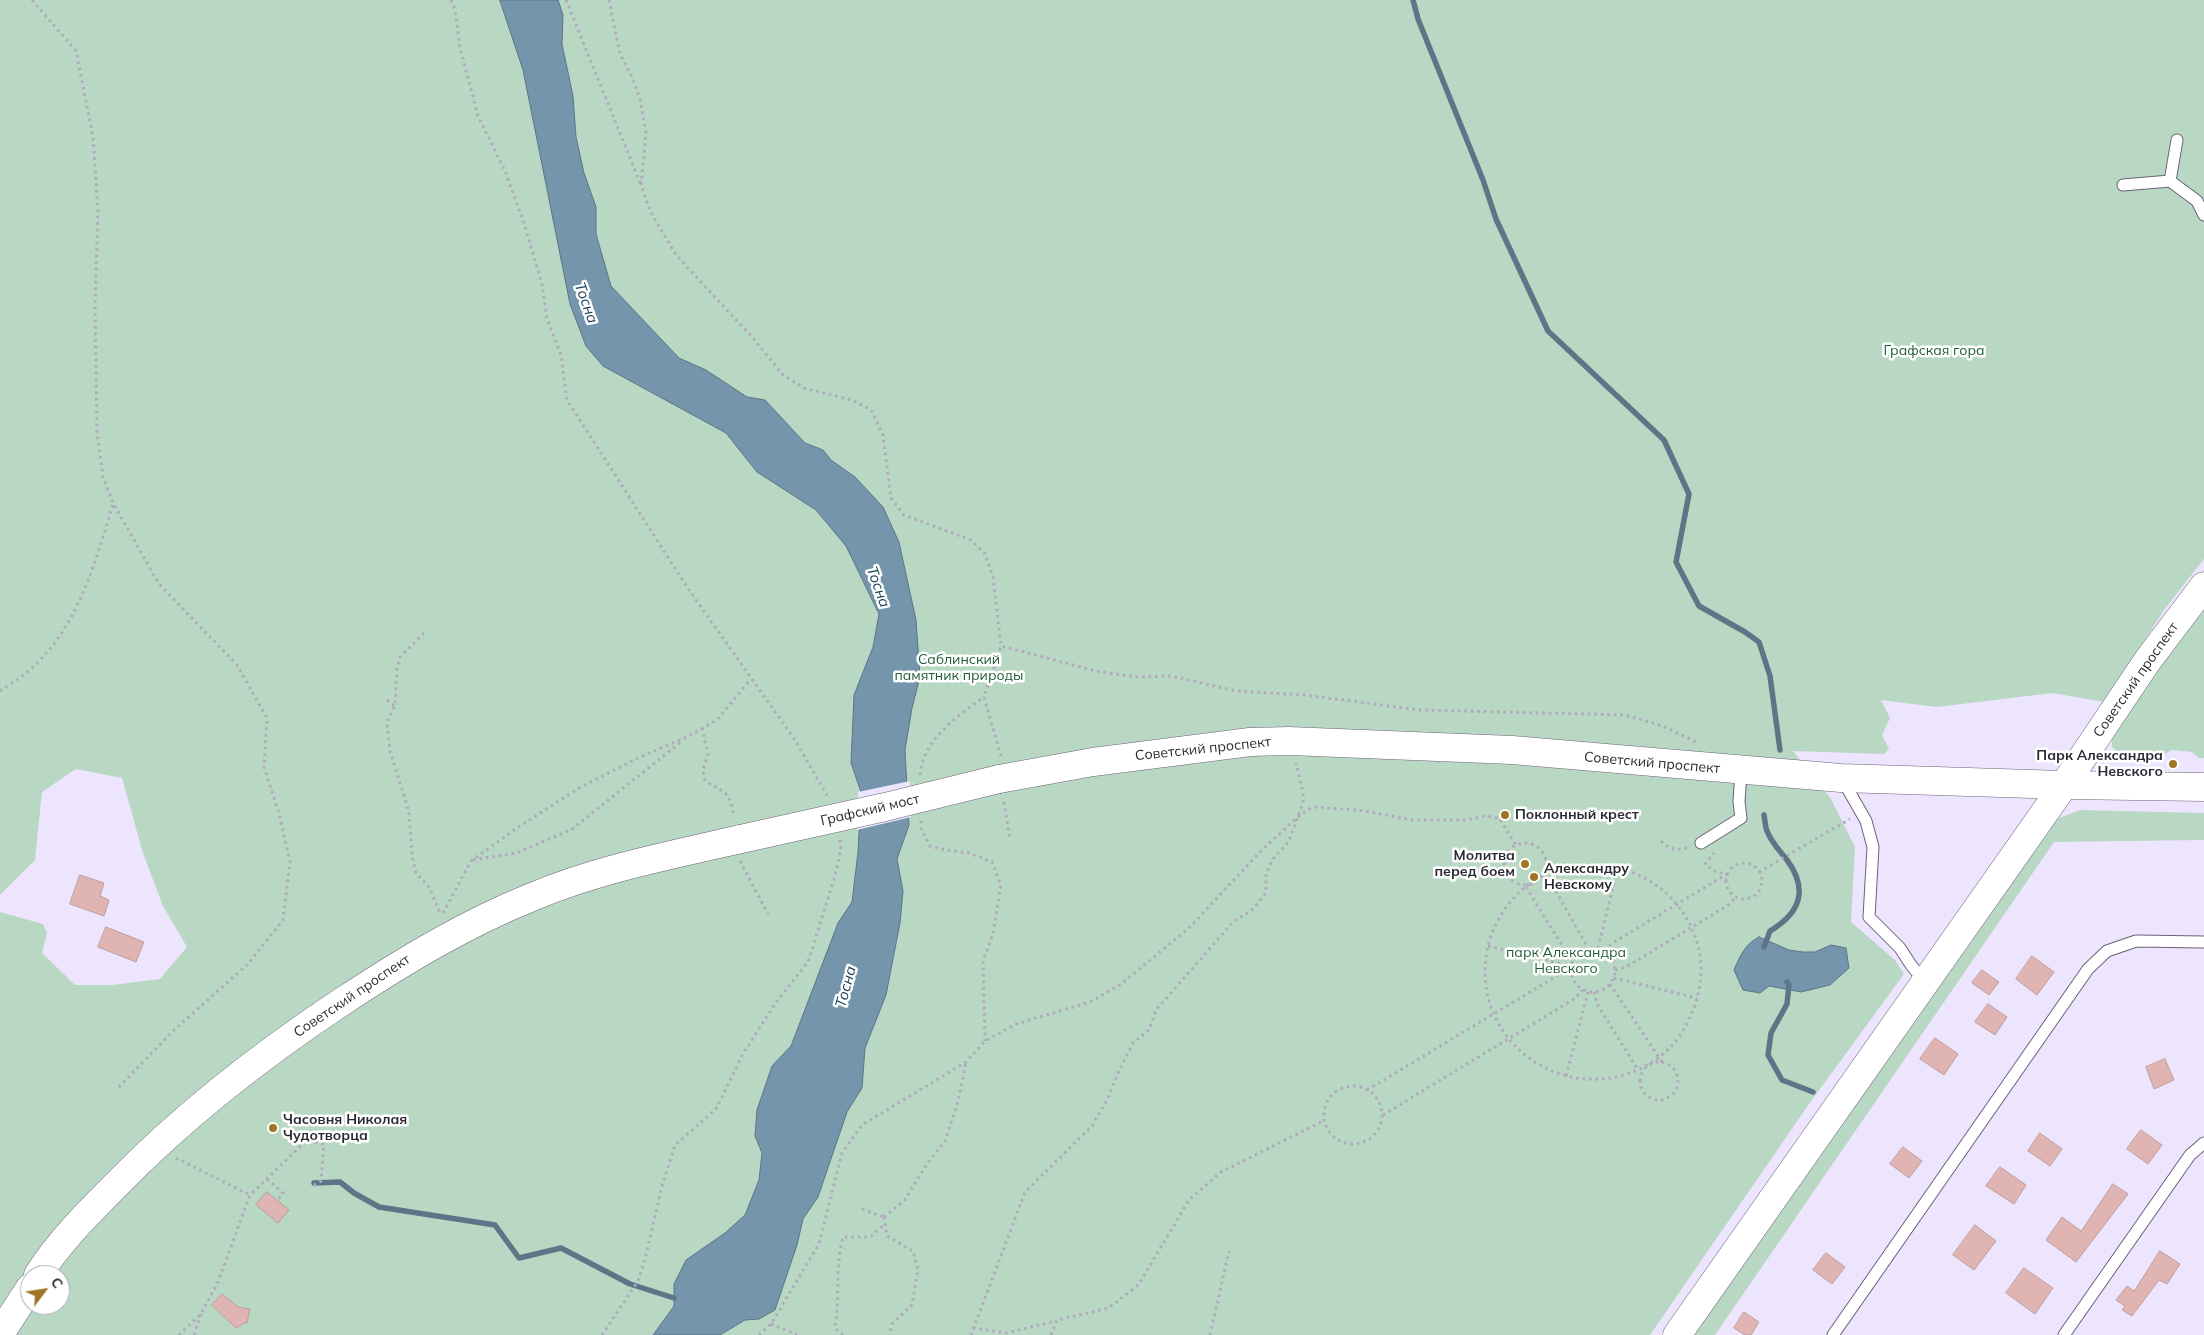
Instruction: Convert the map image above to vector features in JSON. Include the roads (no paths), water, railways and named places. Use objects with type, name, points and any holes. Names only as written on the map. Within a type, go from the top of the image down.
[{"type":"main road","name":"Советский проспект","points":[[1002,782],[1093,762],[1260,742],[1335,742],[1512,750],[1741,771],[1841,778],[2064,785],[2148,660],[2204,586]]},
{"type":"main road","name":"Графский мост","points":[[737,839],[1002,782]]},
{"type":"main road","points":[[1677,1335],[1924,981],[2064,785],[2204,787]]},
{"type":"main road","name":"Советский проспект","points":[[46,1265],[72,1232],[154,1146],[223,1086],[284,1042],[402,963],[450,935],[507,908],[563,886],[647,861],[737,839]]},
{"type":"main road","points":[[0,1334],[20,1303]]},
{"type":"lane","points":[[2170,180],[2176,140]]},
{"type":"lane","points":[[2123,185],[2170,180],[2197,201],[2204,215]]},
{"type":"lane","points":[[1701,843],[1741,818],[1739,802],[1741,771]]},
{"type":"lane","points":[[1841,778],[1866,821],[1873,847],[1869,917],[1900,948],[1924,981]]},
{"type":"lane","points":[[1833,1335],[2088,969],[2107,951],[2136,941],[2204,942]]},
{"type":"lane","points":[[2064,1335],[2190,1155],[2204,1143]]},
{"type":"water","name":"Тосна","points":[[500,0],[558,0],[563,15],[562,44],[573,96],[576,137],[584,173],[596,207],[596,234],[611,286],[679,358],[706,370],[747,397],[765,400],[805,443],[823,450],[831,460],[855,477],[883,507],[899,542],[916,620],[920,677],[912,708],[905,750],[909,825],[897,859],[903,891],[900,923],[886,995],[865,1048],[862,1088],[847,1112],[818,1197],[803,1219],[797,1245],[775,1310],[759,1319],[745,1320],[720,1335],[653,1335],[674,1306],[674,1284],[686,1260],[725,1233],[745,1215],[759,1180],[762,1153],[755,1136],[757,1110],[772,1066],[791,1046],[838,923],[852,902],[858,852],[861,792],[851,763],[854,695],[873,647],[879,614],[846,546],[816,510],[757,472],[726,433],[603,366],[586,346],[570,304],[523,70]]},
{"type":"water","points":[[1759,937],[1789,950],[1803,952],[1815,952],[1831,945],[1846,948],[1849,968],[1830,985],[1801,992],[1769,986],[1760,993],[1743,990],[1734,970],[1747,947]]},
{"type":"waterway","points":[[1413,0],[1418,19],[1483,180],[1496,219],[1548,331],[1664,440],[1689,494],[1676,562],[1699,606],[1759,642],[1770,676],[1780,750]]},
{"type":"waterway","points":[[1764,815],[1769,835],[1794,871],[1799,891],[1794,909],[1788,917],[1770,931],[1764,947]]},
{"type":"waterway","points":[[1787,982],[1789,985],[1787,1004],[1771,1033],[1768,1055],[1782,1080],[1813,1092]]},
{"type":"waterway","points":[[314,1183],[340,1182],[354,1193],[379,1207],[495,1225],[519,1258],[561,1248],[630,1284],[674,1298]]},
{"type":"place","name":"Парк Александра Невского","points":[[2173,764]]},
{"type":"place","name":"Поклонный крест","points":[[1505,815]]},
{"type":"place","name":"Молитва перед боем","points":[[1525,864]]},
{"type":"place","name":"Александру Невскому","points":[[1534,877]]},
{"type":"place","name":"Часовня Николая Чудотворца","points":[[273,1128]]},
{"type":"park label","name":"Графская гора","points":[[1934,351]]},
{"type":"park label","name":"Саблинский памятник природы","points":[[959,668]]},
{"type":"park label","name":"парк Александра Невского","points":[[1566,962]]}]
